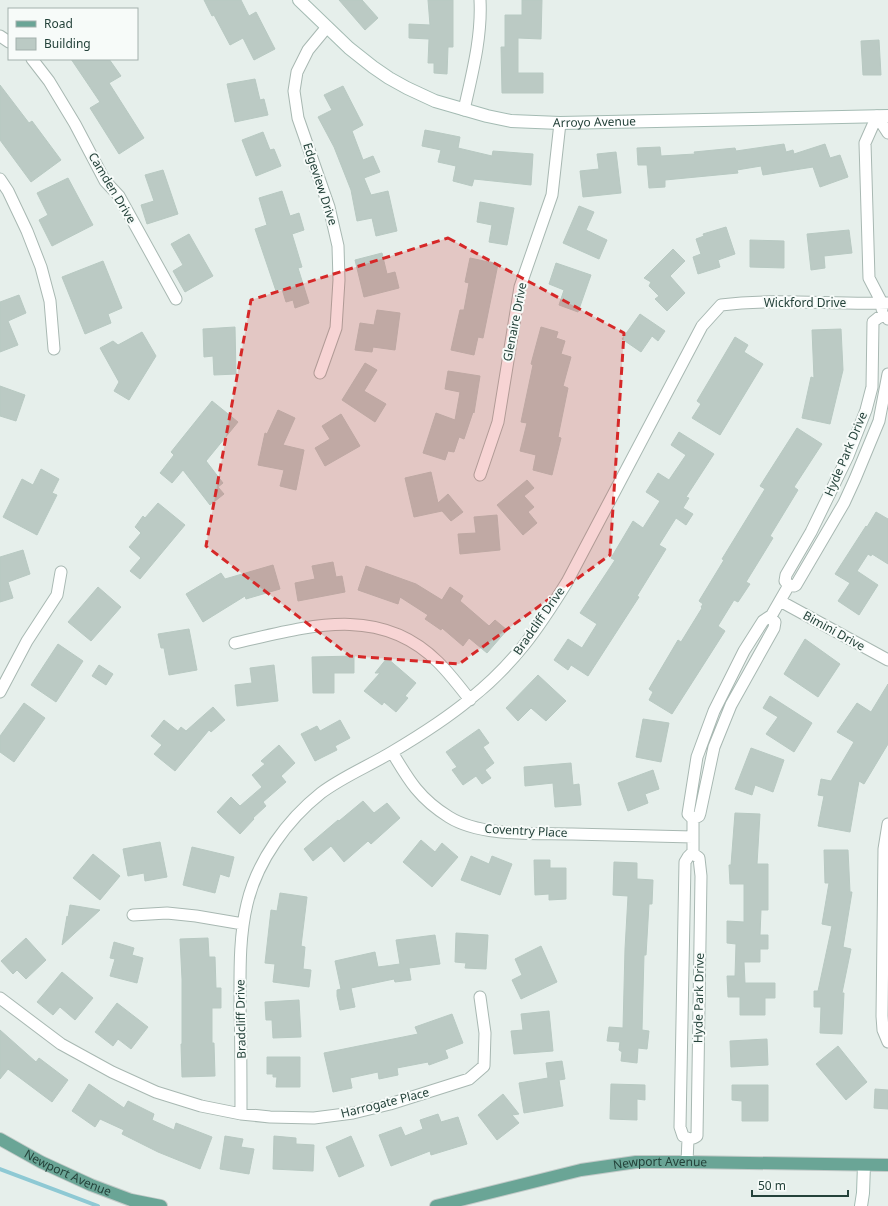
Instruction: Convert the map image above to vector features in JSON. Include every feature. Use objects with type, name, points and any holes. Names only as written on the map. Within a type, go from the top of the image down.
[{"type":"main road","name":"Newport Avenue","points":[[0,1139],[41,1162],[91,1184],[131,1200],[161,1206]]},
{"type":"main road","name":"Newport Avenue","points":[[436,1206],[581,1170],[636,1162],[888,1165]]},
{"type":"street","name":"Arroyo Avenue","points":[[299,0],[349,48],[372,67],[389,78],[435,101],[464,110],[511,121],[560,123],[883,116]]},
{"type":"street","points":[[464,110],[475,65],[481,12],[480,0]]},
{"type":"street","name":"Edgeview Drive","points":[[320,373],[336,328],[339,280],[338,246],[329,207],[298,118],[294,91],[297,72],[308,50],[327,27]]},
{"type":"street","name":"Camden Drive","points":[[33,60],[49,81],[75,124],[105,181],[119,196],[176,299]]},
{"type":"street","points":[[883,116],[888,133]]},
{"type":"street","name":"Hyde Park Drive","points":[[789,586],[785,580],[786,575],[811,532],[848,456],[866,410],[872,387],[873,322],[878,318],[885,318],[886,300],[869,278],[865,143],[883,116]]},
{"type":"street","name":"Glenaire Drive","points":[[480,475],[498,422],[520,287],[552,195],[560,123]]},
{"type":"street","points":[[0,179],[8,191],[27,231],[41,267],[50,301],[54,348]]},
{"type":"street","name":"Wickford Drive","points":[[721,305],[741,303],[886,300]]},
{"type":"street","name":"Bradcliff Drive","points":[[241,1114],[240,966],[243,924],[247,902],[260,867],[279,838],[302,810],[323,792],[392,752],[443,720],[470,700],[504,669],[530,638],[567,582],[702,326],[721,305]]},
{"type":"street","name":"Hyde Park Drive","points":[[789,586],[796,585],[844,503],[879,421],[888,374]]},
{"type":"street","points":[[0,692],[27,642],[57,595],[61,572]]},
{"type":"street","name":"Hyde Park Drive","points":[[694,854],[688,856],[685,862],[680,1127],[683,1136],[688,1139],[697,1136],[701,876],[699,858],[694,854],[693,819],[697,818],[700,813],[714,747],[731,705],[774,628],[775,622],[770,618],[789,586]]},
{"type":"street","name":"Bimini Drive","points":[[780,601],[888,660]]},
{"type":"street","points":[[235,643],[298,629],[332,624],[370,626],[402,637],[419,647],[438,662],[470,700]]},
{"type":"street","name":"Coventry Place","points":[[392,752],[416,791],[429,803],[450,818],[475,828],[508,832],[693,837]]},
{"type":"street","points":[[888,824],[884,849],[882,1030],[888,1042]]},
{"type":"street","points":[[133,914],[168,913],[243,924]]},
{"type":"street","name":"Harrogate Place","points":[[0,998],[60,1044],[112,1072],[156,1092],[201,1106],[241,1114],[270,1117],[314,1118],[353,1113],[390,1104],[469,1079],[484,1066],[485,1033],[480,997]]},
{"type":"street","name":"Hyde Park Drive","points":[[687,1162],[688,1139]]},
{"type":"street","points":[[861,1206],[864,1165]]},
{"type":"highlighted area","points":[[448,238],[624,333],[610,555],[459,664],[350,656],[206,546],[251,300]]},
{"type":"building","points":[[204,0],[241,0],[249,16],[256,12],[275,49],[254,60],[243,38],[230,45]]},
{"type":"building","points":[[339,0],[362,0],[378,18],[365,30]]},
{"type":"building","points":[[428,0],[453,0],[453,47],[448,47],[447,74],[434,73],[434,63],[428,63],[429,39],[409,38],[409,24],[430,25]]},
{"type":"building","points":[[522,0],[542,0],[541,39],[518,38],[518,73],[543,73],[543,93],[502,93],[501,47],[505,47],[505,15],[522,15]]},
{"type":"building","points":[[879,40],[881,75],[863,75],[861,41]]},
{"type":"building","points":[[72,60],[110,60],[121,76],[109,83],[144,138],[119,154],[90,108],[100,102]]},
{"type":"building","points":[[255,79],[260,100],[264,99],[268,115],[235,122],[227,84]]},
{"type":"building","points":[[0,85],[29,123],[32,121],[61,160],[31,182],[0,140]]},
{"type":"building","points":[[343,86],[363,125],[352,131],[363,160],[373,156],[380,172],[364,178],[371,195],[388,191],[397,231],[376,236],[372,218],[357,221],[351,190],[334,147],[318,117],[332,110],[324,95]]},
{"type":"building","points":[[425,130],[460,137],[458,148],[492,156],[493,151],[533,154],[531,185],[474,179],[472,186],[453,181],[456,166],[438,162],[441,150],[422,146]]},
{"type":"building","points":[[263,132],[270,150],[274,149],[281,166],[256,176],[242,140]]},
{"type":"building","points":[[784,144],[786,152],[793,150],[794,154],[825,144],[830,158],[840,155],[848,177],[820,187],[813,167],[763,175],[761,166],[737,170],[738,173],[665,180],[665,187],[649,188],[647,165],[638,165],[637,148],[660,147],[661,156],[695,154],[694,152],[735,148],[736,151]]},
{"type":"building","points":[[616,152],[621,193],[583,197],[580,171],[599,169],[597,154]]},
{"type":"building","points":[[163,170],[178,214],[147,224],[141,205],[154,201],[145,175]]},
{"type":"building","points":[[68,178],[93,225],[52,246],[39,220],[48,215],[37,193]]},
{"type":"building","points":[[282,191],[290,216],[299,213],[304,230],[292,234],[302,267],[298,268],[309,303],[295,308],[293,300],[286,302],[282,289],[276,291],[255,229],[267,225],[259,198]]},
{"type":"building","points":[[480,202],[514,208],[507,245],[489,242],[492,225],[477,222]]},
{"type":"building","points":[[579,206],[594,212],[586,230],[607,240],[599,259],[563,243]]},
{"type":"building","points":[[726,227],[735,254],[718,260],[720,267],[698,274],[693,257],[701,254],[696,239],[704,236],[703,234]]},
{"type":"building","points":[[849,230],[852,253],[824,256],[825,268],[811,270],[807,234]]},
{"type":"building","points":[[189,234],[213,276],[185,292],[173,271],[183,265],[171,244]]},
{"type":"building","points":[[750,240],[784,241],[784,268],[750,267]]},
{"type":"building","points":[[673,249],[685,261],[670,276],[685,293],[667,311],[655,299],[659,296],[649,286],[651,282],[644,278]]},
{"type":"building","points":[[382,253],[387,274],[395,272],[399,288],[364,297],[355,260]]},
{"type":"building","points":[[470,258],[498,264],[483,338],[478,337],[474,355],[451,350],[460,310],[464,310],[469,283],[465,282]]},
{"type":"building","points":[[103,261],[122,308],[108,314],[111,323],[85,334],[62,277]]},
{"type":"building","points":[[556,263],[591,275],[578,312],[559,305],[564,290],[549,284]]},
{"type":"building","points":[[19,295],[26,313],[8,321],[18,345],[0,352],[0,302]]},
{"type":"building","points":[[377,310],[400,313],[395,350],[373,347],[372,352],[355,350],[360,323],[374,325]]},
{"type":"building","points":[[640,314],[665,331],[658,341],[652,336],[641,352],[622,339]]},
{"type":"building","points":[[235,327],[236,374],[214,375],[213,356],[204,357],[203,329]]},
{"type":"building","points":[[541,327],[558,332],[556,338],[565,341],[561,354],[571,357],[563,386],[568,388],[558,437],[561,438],[552,475],[533,470],[536,455],[520,451],[527,423],[521,422],[533,365],[531,364]]},
{"type":"building","points":[[841,329],[843,370],[830,424],[802,418],[811,377],[814,378],[812,330]]},
{"type":"building","points":[[142,332],[156,356],[129,400],[114,391],[119,382],[100,348],[113,341],[118,345]]},
{"type":"building","points":[[735,337],[748,345],[744,352],[763,364],[720,435],[692,418],[701,404],[697,401]]},
{"type":"building","points":[[365,363],[377,370],[364,391],[386,404],[375,422],[342,400]]},
{"type":"building","points":[[448,371],[480,376],[474,413],[473,412],[464,439],[459,437],[454,452],[448,451],[445,460],[423,453],[436,413],[455,420],[460,392],[445,389]]},
{"type":"building","points":[[0,386],[25,395],[16,421],[0,416]]},
{"type":"building","points":[[212,401],[238,422],[206,461],[223,483],[218,487],[224,494],[210,505],[183,470],[172,483],[160,473],[174,455],[171,452]]},
{"type":"building","points":[[278,410],[295,418],[283,445],[304,450],[296,490],[280,486],[284,470],[258,465],[265,433],[267,434]]},
{"type":"building","points":[[341,414],[360,446],[325,466],[315,448],[330,439],[322,426]]},
{"type":"building","points":[[797,428],[822,444],[794,487],[798,490],[770,536],[773,538],[746,582],[750,584],[738,602],[734,600],[718,626],[725,631],[672,714],[649,700],[653,692],[649,689],[678,640],[681,642],[702,608],[701,607],[703,604],[699,601],[724,560],[722,559],[765,489],[760,486]]},
{"type":"building","points":[[679,432],[714,454],[686,497],[689,498],[683,508],[693,514],[686,525],[676,518],[659,545],[666,549],[637,596],[639,597],[588,676],[571,665],[568,670],[554,660],[568,639],[582,648],[597,624],[580,613],[615,560],[611,558],[633,521],[643,528],[660,501],[646,492],[658,473],[669,480],[686,455],[671,445]]},
{"type":"building","points":[[41,469],[59,479],[52,493],[57,495],[37,535],[3,517],[22,479],[33,485]]},
{"type":"building","points":[[431,472],[438,503],[448,494],[463,512],[451,521],[442,511],[414,517],[405,478]]},
{"type":"building","points":[[527,480],[534,488],[524,496],[534,507],[528,512],[537,523],[523,535],[497,505]]},
{"type":"building","points":[[158,503],[185,525],[140,579],[130,571],[141,558],[129,547],[141,533],[135,527],[143,516],[145,518]]},
{"type":"building","points":[[876,512],[888,519],[888,564],[872,554],[871,556],[868,554],[857,571],[878,585],[859,615],[838,601],[850,583],[835,574]]},
{"type":"building","points":[[497,515],[500,550],[460,554],[458,534],[476,533],[474,517]]},
{"type":"building","points":[[23,550],[30,574],[8,582],[13,598],[0,602],[0,557]]},
{"type":"building","points":[[333,562],[336,577],[342,576],[345,592],[298,601],[295,583],[315,579],[312,566]]},
{"type":"building","points":[[273,565],[280,589],[246,599],[245,596],[203,622],[186,594],[221,573],[225,579]]},
{"type":"building","points":[[366,566],[416,584],[442,600],[450,587],[463,596],[460,601],[489,626],[495,620],[507,630],[487,653],[469,638],[463,646],[442,628],[441,630],[425,619],[428,615],[400,597],[398,604],[358,590]]},
{"type":"building","points":[[98,587],[121,607],[91,641],[68,622]]},
{"type":"building","points":[[189,629],[197,670],[169,675],[164,648],[161,648],[158,634]]},
{"type":"building","points":[[805,639],[840,664],[818,697],[784,674]]},
{"type":"building","points":[[58,644],[83,661],[56,702],[31,685]]},
{"type":"building","points":[[354,656],[354,673],[334,673],[334,693],[313,693],[312,657]]},
{"type":"building","points":[[387,658],[416,683],[405,696],[408,698],[396,712],[384,702],[382,705],[364,691],[380,673],[375,673]]},
{"type":"building","points":[[99,665],[113,674],[106,685],[92,676]]},
{"type":"building","points":[[274,665],[278,701],[237,706],[235,685],[252,683],[250,668]]},
{"type":"building","points":[[538,675],[566,701],[546,721],[531,708],[518,721],[506,708]]},
{"type":"building","points":[[888,684],[888,744],[864,784],[859,781],[850,832],[818,826],[824,796],[818,795],[821,779],[831,781],[854,742],[837,732],[857,703],[871,712]]},
{"type":"building","points":[[770,696],[812,723],[794,752],[766,734],[778,717],[763,708]]},
{"type":"building","points":[[24,703],[45,718],[14,762],[0,752],[0,736]]},
{"type":"building","points":[[213,707],[225,720],[211,732],[209,730],[175,771],[154,754],[162,745],[151,736],[164,720],[178,731],[181,727],[186,731]]},
{"type":"building","points":[[643,719],[669,723],[661,762],[636,757]]},
{"type":"building","points":[[340,720],[350,738],[335,746],[337,750],[315,761],[301,734],[317,726],[320,731]]},
{"type":"building","points":[[479,729],[489,743],[483,747],[494,763],[485,770],[491,778],[482,784],[476,776],[463,785],[452,770],[457,767],[446,752]]},
{"type":"building","points":[[279,745],[295,763],[281,776],[286,782],[263,802],[266,806],[253,818],[254,819],[240,834],[217,812],[231,797],[240,806],[262,787],[252,775],[265,764],[261,761]]},
{"type":"building","points":[[751,748],[784,760],[773,792],[755,785],[752,795],[735,789]]},
{"type":"building","points":[[571,763],[573,785],[579,784],[581,805],[555,807],[553,783],[525,786],[524,767]]},
{"type":"building","points":[[653,770],[659,789],[645,794],[648,803],[628,811],[618,783]]},
{"type":"building","points":[[363,801],[374,813],[387,803],[400,818],[371,844],[368,841],[344,862],[331,846],[313,861],[304,849]]},
{"type":"building","points":[[735,813],[760,814],[757,864],[768,864],[768,910],[761,910],[760,935],[768,935],[768,949],[760,949],[760,962],[744,962],[745,983],[775,983],[775,998],[765,998],[765,1015],[740,1015],[740,997],[728,997],[727,976],[735,976],[736,944],[727,943],[727,921],[744,922],[744,884],[730,884],[729,865],[731,865]]},
{"type":"building","points":[[421,840],[435,852],[442,843],[458,857],[432,887],[403,862]]},
{"type":"building","points":[[160,842],[167,877],[145,881],[144,873],[128,876],[123,849]]},
{"type":"building","points":[[192,847],[234,857],[229,877],[220,874],[215,893],[183,885]]},
{"type":"building","points":[[824,850],[848,850],[850,892],[852,892],[843,947],[851,949],[842,993],[844,993],[842,1034],[820,1033],[821,1007],[814,1007],[814,991],[818,991],[832,926],[822,924],[829,883],[825,883]]},
{"type":"building","points":[[93,854],[120,876],[100,900],[73,878]]},
{"type":"building","points":[[471,856],[489,864],[492,856],[512,864],[500,895],[461,880]]},
{"type":"building","points":[[534,860],[550,860],[550,868],[566,868],[566,899],[549,900],[549,894],[535,895]]},
{"type":"building","points":[[614,862],[637,863],[637,879],[653,880],[652,904],[649,904],[646,955],[644,955],[642,1030],[649,1031],[647,1049],[638,1048],[637,1063],[621,1061],[622,1052],[619,1050],[620,1042],[607,1041],[609,1027],[623,1028],[628,896],[613,895]]},
{"type":"building","points":[[280,893],[307,897],[301,946],[305,947],[303,969],[311,970],[309,987],[273,982],[275,964],[265,963],[271,910],[277,911]]},
{"type":"building","points":[[70,905],[100,910],[62,945],[67,916],[68,917]]},
{"type":"building","points":[[456,933],[488,935],[486,969],[465,968],[466,963],[455,962]]},
{"type":"building","points":[[435,935],[440,964],[409,968],[411,980],[395,982],[394,979],[351,988],[355,1007],[340,1010],[337,990],[341,989],[335,961],[375,952],[378,967],[400,964],[396,940]]},
{"type":"building","points":[[26,938],[46,960],[26,979],[17,970],[13,974],[1,961]]},
{"type":"building","points":[[208,938],[209,957],[215,957],[216,988],[221,988],[221,1008],[212,1008],[212,1043],[214,1043],[215,1076],[182,1077],[182,979],[180,939]]},
{"type":"building","points":[[114,942],[134,948],[132,955],[143,958],[137,983],[110,976],[115,959],[110,958]]},
{"type":"building","points":[[541,946],[557,982],[521,999],[512,980],[522,975],[515,959]]},
{"type":"building","points":[[62,972],[93,998],[75,1020],[60,1007],[53,1015],[37,1002]]},
{"type":"building","points":[[299,1000],[301,1037],[273,1038],[272,1020],[266,1020],[265,1002]]},
{"type":"building","points":[[117,1003],[148,1027],[131,1049],[118,1039],[113,1046],[95,1032]]},
{"type":"building","points":[[549,1011],[553,1051],[514,1054],[511,1031],[523,1030],[521,1014]]},
{"type":"building","points":[[452,1014],[463,1043],[445,1050],[448,1058],[429,1065],[428,1062],[397,1068],[398,1075],[379,1079],[378,1072],[350,1078],[352,1088],[333,1092],[324,1053],[418,1034],[415,1027]]},
{"type":"building","points":[[0,1030],[36,1062],[39,1058],[68,1080],[52,1102],[8,1069],[0,1079]]},
{"type":"building","points":[[767,1039],[768,1065],[731,1067],[730,1041]]},
{"type":"building","points":[[838,1046],[867,1082],[846,1100],[816,1064]]},
{"type":"building","points":[[267,1057],[300,1057],[300,1087],[276,1087],[277,1077],[273,1077],[273,1074],[267,1074]]},
{"type":"building","points":[[562,1061],[565,1079],[559,1080],[563,1106],[524,1113],[519,1083],[548,1078],[546,1063]]},
{"type":"building","points":[[89,1084],[124,1108],[128,1101],[154,1114],[152,1120],[174,1130],[176,1123],[212,1137],[200,1169],[158,1152],[122,1134],[124,1130],[100,1119],[95,1127],[72,1111]]},
{"type":"building","points":[[611,1084],[645,1085],[645,1100],[637,1099],[637,1120],[610,1119]]},
{"type":"building","points":[[732,1085],[768,1085],[768,1121],[742,1121],[742,1101],[732,1100]]},
{"type":"building","points":[[875,1089],[888,1090],[888,1109],[874,1108]]},
{"type":"building","points":[[503,1094],[519,1114],[512,1115],[519,1123],[497,1140],[478,1115]]},
{"type":"building","points":[[438,1114],[441,1122],[458,1117],[467,1144],[431,1155],[430,1151],[391,1166],[379,1135],[401,1127],[405,1136],[423,1129],[420,1120]]},
{"type":"building","points":[[225,1136],[243,1139],[241,1147],[254,1149],[249,1174],[220,1169]]},
{"type":"building","points":[[274,1136],[296,1138],[296,1144],[314,1145],[313,1171],[273,1169]]},
{"type":"building","points":[[351,1136],[364,1166],[339,1177],[326,1147]]},
{"type":"waterway","points":[[0,1169],[98,1206]]}]
